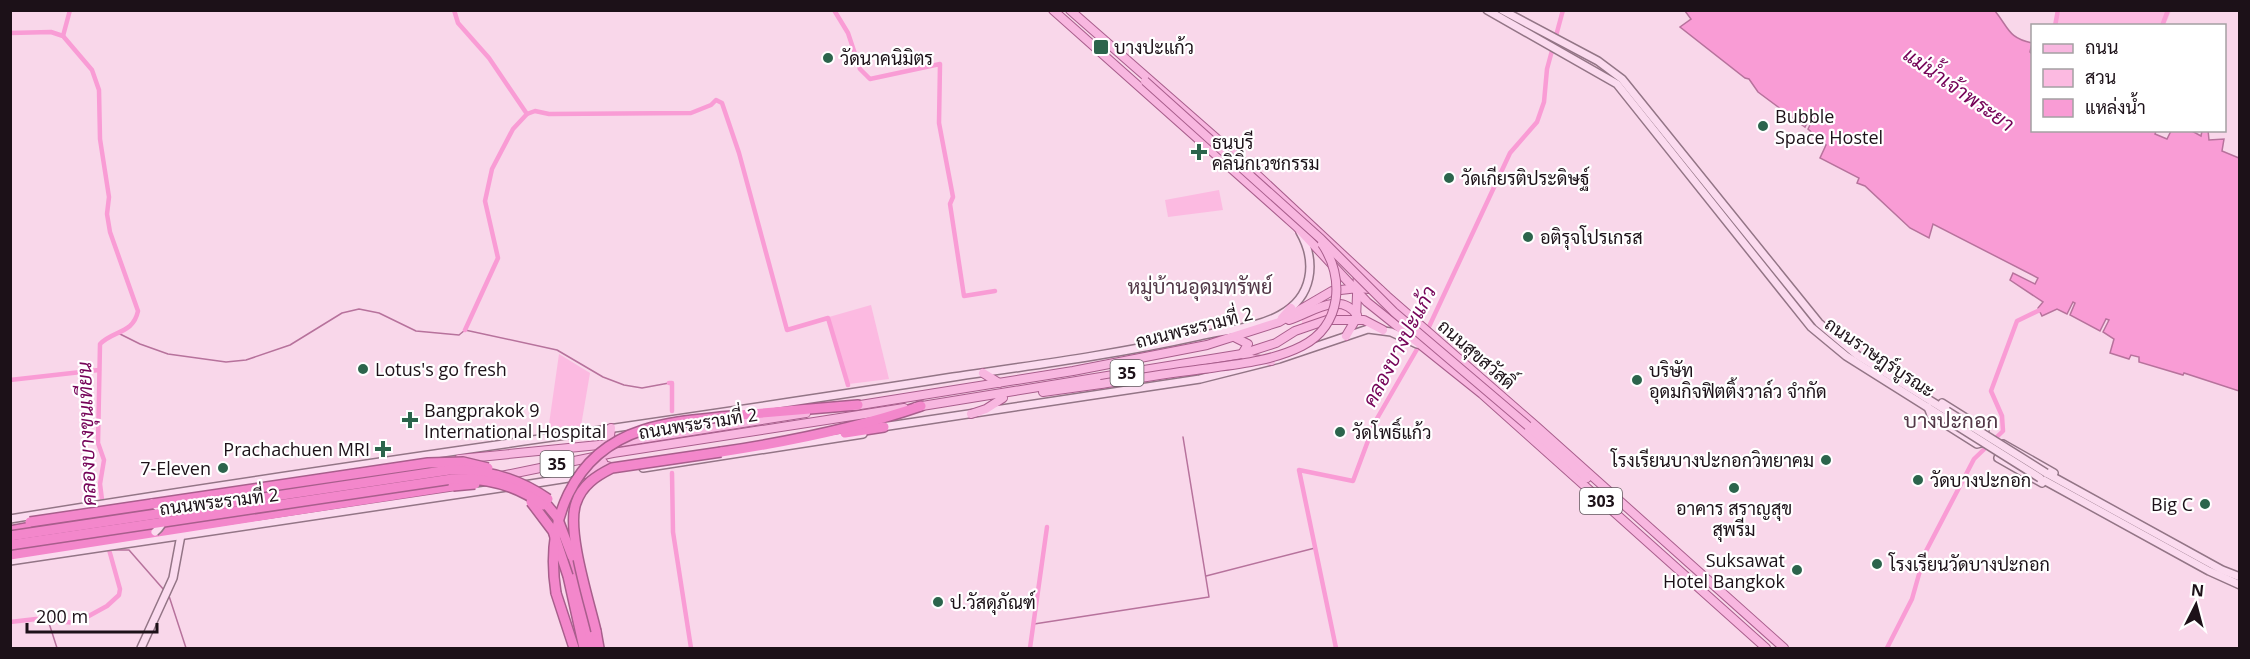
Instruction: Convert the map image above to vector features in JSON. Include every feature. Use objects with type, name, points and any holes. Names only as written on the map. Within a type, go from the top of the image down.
[{"type":"highway","points":[[574,648],[556,592],[553,550],[559,516],[576,481],[597,456],[627,436],[669,424],[739,415],[858,405]]},
{"type":"highway","points":[[759,446],[884,419],[921,406]]},
{"type":"highway","points":[[599,648],[574,525],[576,503],[585,486],[598,474],[612,468],[884,427]]},
{"type":"highway","points":[[10,525],[438,462],[476,464],[516,481],[546,502],[522,491],[486,480],[441,480],[10,547]]},
{"type":"highway","points":[[192,502],[263,496],[455,465],[476,466],[507,474],[527,486],[550,507],[572,556],[591,648]]},
{"type":"highway","points":[[10,536],[439,471],[478,471],[516,481]]},
{"type":"highway","points":[[192,520],[456,479],[479,479],[507,487],[527,498],[545,518],[560,545],[584,648]]},
{"type":"highway","points":[[10,555],[464,484],[491,484],[522,491]]},
{"type":"highway","name":"ถนนพระรามที่ 2","points":[[10,531],[86,517],[121,507],[192,502]]},
{"type":"highway","name":"ถนนพระรามที่ 2","points":[[10,547],[192,520]]},
{"type":"main road","name":"ถนนสุขสวัสดิ์","points":[[1053,10],[1283,215],[1300,226],[1338,274],[1377,311],[1482,394],[1766,648]]},
{"type":"main road","name":"ถนนราษฎร์บูรณะ","points":[[1487,10],[1533,38],[1598,61],[1620,81],[1819,323],[1851,350],[1920,394],[1945,414],[2078,498],[2208,571],[2240,585]]},
{"type":"main road","name":"ถนนราษฎร์บูรณะ","points":[[1502,10],[1576,55]]},
{"type":"main road","name":"ถนนสุขสวัสดิ์","points":[[1071,11],[1292,205],[1380,290],[1590,473],[1637,519],[1784,648]]},
{"type":"main road","points":[[956,401],[1003,398],[1251,361],[1294,350],[1310,341],[1321,331],[1332,314],[1337,283],[1330,257],[1323,244],[1300,226],[1071,11]]},
{"type":"main road","name":"ถนนราษฎร์บูรณะ","points":[[1649,116],[1819,335],[1846,356],[1928,407],[1945,414]]},
{"type":"main road","points":[[1279,322],[1306,290],[1311,271],[1308,249],[1300,226]]},
{"type":"main road","name":"303","points":[[1300,226],[1321,238],[1394,312],[1637,519]]},
{"type":"main road","points":[[1338,274],[1346,272],[1351,260]]},
{"type":"main road","points":[[1346,336],[1357,317],[1358,267]]},
{"type":"main road","name":"ถนนพระรามที่ 2","points":[[192,502],[470,458],[609,444],[1072,372],[1235,338],[1279,322],[1325,294],[1380,290]]},
{"type":"main road","points":[[1377,311],[1378,300],[1387,296]]},
{"type":"main road","points":[[1279,322],[1340,302],[1350,306],[1357,317]]},
{"type":"main road","name":"ถนนพระรามที่ 2","points":[[10,519],[86,507],[121,507],[611,428],[983,373],[1185,339],[1257,324],[1291,308]]},
{"type":"main road","name":"ถนนพระรามที่ 2","points":[[192,520],[452,485],[613,453],[1227,357],[1276,343],[1295,332],[1327,320],[1357,317],[1373,322],[1383,330],[1417,344]]},
{"type":"main road","points":[[1293,319],[1298,325],[1295,332]]},
{"type":"main road","name":"ถนนพระรามที่ 2","points":[[10,561],[854,436],[884,427],[1183,382],[1271,362],[1368,329],[1383,330]]},
{"type":"main road","points":[[1235,338],[1248,342],[1242,354],[1252,359],[1271,362]]},
{"type":"main road","points":[[1227,357],[1237,362],[1256,365]]},
{"type":"main road","points":[[983,373],[999,383]]},
{"type":"main road","points":[[1920,394],[1945,405],[1986,430],[1981,443],[1977,444],[1931,415],[1928,407]]},
{"type":"main road","points":[[970,414],[986,409],[1003,398]]},
{"type":"main road","points":[[609,444],[611,428]]},
{"type":"main road","points":[[2067,485],[2057,475],[2003,444],[1998,458],[2048,487],[2078,498]]},
{"type":"main road","points":[[588,475],[613,453]]},
{"type":"main road","points":[[580,459],[622,470]]},
{"type":"main road","name":"ถนนราษฎร์บูรณะ","points":[[2043,475],[2067,485],[2214,566],[2240,577]]},
{"type":"main road","points":[[152,503],[160,509],[164,517],[162,525],[155,532]]},
{"type":"main road","points":[[141,648],[170,586],[181,535]]},
{"type":"green space","points":[[2061,10],[2171,11],[2165,24],[2054,24]]},
{"type":"green space","points":[[1219,190],[1223,210],[1168,217],[1165,200]]},
{"type":"green space","points":[[871,305],[889,379],[849,384],[829,317]]},
{"type":"green space","points":[[1337,305],[1349,310],[1350,316],[1327,317],[1302,325],[1302,318]]},
{"type":"green space","points":[[559,354],[590,373],[581,426],[548,431]]},
{"type":"water","name":"แม่น้ำเจ้าพระยา","points":[[1685,11],[1995,11],[2013,35],[2031,43],[2031,132],[2156,132],[2155,134],[2167,139],[2170,132],[2194,132],[2201,136],[2202,132],[2208,132],[2209,140],[2224,139],[2222,151],[2239,158],[2239,391],[2184,373],[2183,375],[2139,362],[2139,357],[2131,355],[2129,359],[2110,353],[2114,339],[2103,332],[2109,320],[2106,319],[2100,331],[2070,315],[2075,303],[2073,302],[2067,314],[2057,309],[2042,316],[2038,308],[2043,302],[2010,280],[2013,273],[2035,284],[2038,278],[1933,224],[1929,238],[1910,228],[1865,186],[1857,183],[1859,178],[1820,158],[1826,145],[1808,129],[1813,119],[1810,117],[1805,127],[1758,92],[1749,79],[1680,27],[1691,19]]},
{"type":"waterway","name":"คลองบางขุนเทียน","points":[[63,36],[70,10]]},
{"type":"waterway","points":[[454,10],[458,23],[489,58],[527,114],[513,129],[492,169],[485,201],[498,258],[465,330]]},
{"type":"waterway","points":[[834,10],[848,33],[860,69],[870,79],[940,64],[939,123],[953,197],[950,204],[964,296],[995,291]]},
{"type":"waterway","name":"คลองบางปะแก้ว","points":[[1427,331],[1510,153],[1537,122],[1544,102],[1547,69],[1563,10]]},
{"type":"waterway","points":[[2055,24],[2058,10]]},
{"type":"waterway","points":[[2163,24],[2168,10]]},
{"type":"waterway","name":"คลองบางขุนเทียน","points":[[10,33],[51,32],[63,36],[92,70],[99,90],[100,139],[109,197],[107,214],[110,232],[138,311],[132,324],[100,344],[98,443],[104,460],[100,484],[105,523]]},
{"type":"waterway","points":[[527,114],[535,111],[549,114],[691,113],[711,105],[716,100],[722,103],[739,153],[787,330],[828,318],[848,385]]},
{"type":"waterway","points":[[118,333],[168,354],[226,362],[246,360],[290,345],[342,313],[359,309],[379,313],[416,331],[459,335],[465,330],[557,350],[603,377],[624,385],[642,388],[669,383]]},
{"type":"waterway","points":[[1887,648],[1912,599],[1925,553],[1974,459],[2003,431],[2002,416],[1991,391],[2017,321],[2042,309]]},
{"type":"waterway","name":"คลองบางปะแก้ว","points":[[1336,648],[1299,470],[1353,481],[1375,422],[1420,344]]},
{"type":"waterway","points":[[10,380],[99,370]]},
{"type":"waterway","points":[[669,383],[672,383],[672,411]]},
{"type":"waterway","points":[[1034,624],[1209,597],[1183,437]]},
{"type":"waterway","points":[[672,473],[673,532],[691,648]]},
{"type":"waterway","points":[[1030,648],[1047,527]]},
{"type":"waterway","name":"คลองบางขุนเทียน","points":[[10,622],[36,619],[76,623],[107,606],[119,595],[120,589],[108,546]]},
{"type":"waterway","points":[[1206,576],[1315,548]]},
{"type":"waterway","points":[[108,550],[129,550],[164,590]]},
{"type":"waterway","points":[[169,596],[186,648]]},
{"type":"waterway","points":[[48,620],[57,648]]},
{"type":"place","name":"บางปะแก้ว","points":[[1101,47]]},
{"type":"place","name":"วัดนาคนิมิตร","points":[[828,58]]},
{"type":"place","name":"Bubble Space Hostel","points":[[1763,126]]},
{"type":"place","name":"ธนบุรี คลินิกเวชกรรม","points":[[1199,152]]},
{"type":"place","name":"วัดเกียรติประดิษฐ์","points":[[1449,178]]},
{"type":"place","name":"อติรุจโปรเกรส","points":[[1528,237]]},
{"type":"place","name":"Lotus's go fresh","points":[[363,369]]},
{"type":"place","name":"บริษัท อุดมกิจฟิตติ้งวาล์ว จำกัด","points":[[1637,380]]},
{"type":"place","name":"Bangprakok 9 International Hospital","points":[[410,420]]},
{"type":"place","name":"วัดโพธิ์แก้ว","points":[[1340,432]]},
{"type":"place","name":"Prachachuen MRI","points":[[383,449]]},
{"type":"place","name":"โรงเรียนบางปะกอกวิทยาคม","points":[[1826,460]]},
{"type":"place","name":"7-Eleven","points":[[223,468]]},
{"type":"place","name":"วัดบางปะกอก","points":[[1918,480]]},
{"type":"place","name":"อาคาร สราญสุข สุพรีม","points":[[1734,488]]},
{"type":"place","name":"Big C","points":[[2205,504]]},
{"type":"place","name":"โรงเรียนวัดบางปะกอก","points":[[1877,564]]},
{"type":"place","name":"Suksawat Hotel Bangkok","points":[[1797,570]]},
{"type":"place","name":"ป.วัสดุภัณฑ์","points":[[938,602]]},
{"type":"district","name":"หมู่บ้านอุดมทรัพย์","points":[[1200,286]]},
{"type":"district","name":"บางปะกอก","points":[[1951,420]]}]
